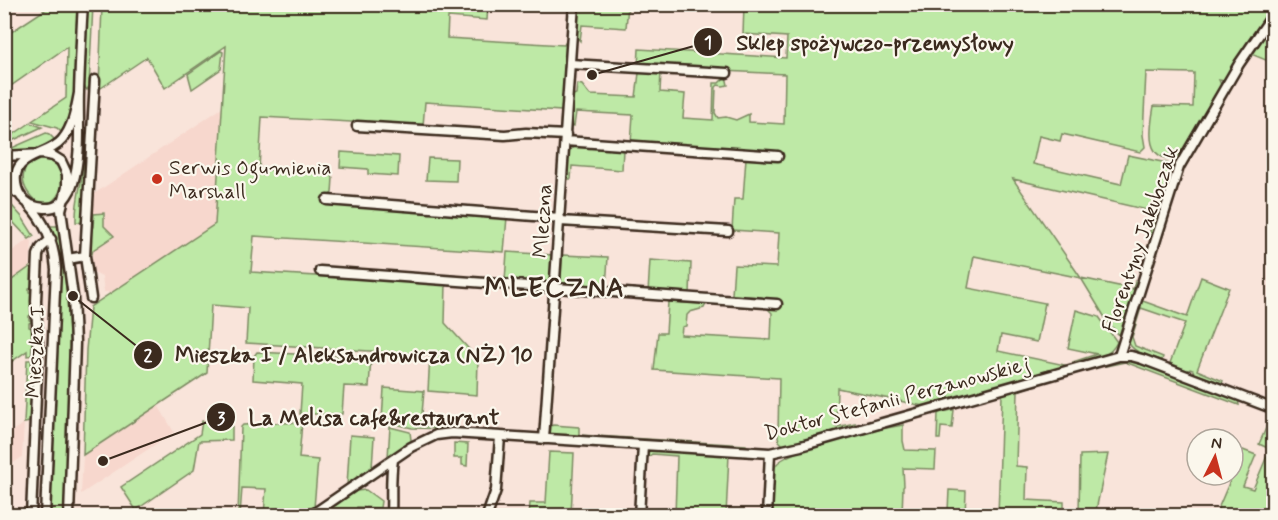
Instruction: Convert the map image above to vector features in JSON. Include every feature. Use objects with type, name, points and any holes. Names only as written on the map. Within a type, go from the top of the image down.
[{"type":"street","points":[[79,93],[74,118],[63,138],[56,146],[24,160],[16,175],[17,188],[22,198],[30,205],[55,207],[70,190],[75,176],[79,143],[83,4]]},
{"type":"street","name":"Mleczna","points":[[544,439],[574,4]]},
{"type":"street","name":"Florentyny Jakubczak","points":[[1119,356],[1179,166],[1250,45],[1274,13]]},
{"type":"street","points":[[570,64],[727,73]]},
{"type":"street","points":[[91,298],[85,256],[95,81]]},
{"type":"street","points":[[79,93],[94,93]]},
{"type":"street","points":[[357,126],[505,135],[526,133],[778,156]]},
{"type":"street","points":[[4,156],[53,156],[64,165],[68,174],[68,183],[62,200]]},
{"type":"street","name":"Mieszka I","points":[[4,181],[43,222],[51,239],[56,260],[45,516]]},
{"type":"street","name":"Mieszka I","points":[[62,200],[61,218],[73,296],[75,359],[69,516]]},
{"type":"street","points":[[327,200],[560,220],[728,231]]},
{"type":"street","points":[[31,516],[38,347],[36,301],[38,255],[41,248],[51,239]]},
{"type":"street","points":[[68,259],[85,256]]},
{"type":"street","points":[[320,272],[777,304]]},
{"type":"street","points":[[1119,356],[1142,359],[1274,409]]},
{"type":"street","name":"Doktor Stefanii Perzanowskiej","points":[[310,516],[411,447],[436,435],[452,434],[770,453],[1119,356]]},
{"type":"street","points":[[487,516],[497,486],[500,437]]},
{"type":"street","points":[[639,516],[643,445]]},
{"type":"street","points":[[767,516],[770,453]]},
{"type":"street","points":[[391,516],[390,480],[393,460]]},
{"type":"shaded area","points":[[222,108],[215,224],[110,294],[104,292],[102,276],[92,271],[94,194]]},
{"type":"shaded area","points":[[29,239],[32,241],[30,267],[5,285],[5,256]]},
{"type":"shaded area","points":[[158,405],[174,432],[81,494],[83,455]]},
{"type":"shaded area","points":[[24,423],[22,457],[5,469],[5,436]]},
{"type":"green space","points":[[52,5],[77,5],[75,97],[71,118],[63,134],[57,128],[32,121],[66,98],[67,47],[5,90],[5,36]]},
{"type":"green space","points":[[88,5],[93,5],[87,90],[84,86]]},
{"type":"green space","points":[[102,5],[488,5],[487,20],[448,17],[447,38],[564,45],[567,43],[563,122],[560,127],[561,111],[425,102],[423,126],[262,117],[259,169],[331,174],[332,193],[328,196],[327,203],[507,217],[504,252],[254,236],[251,272],[446,284],[445,323],[478,359],[477,395],[428,391],[430,355],[246,343],[248,308],[211,305],[207,373],[83,455],[86,350],[90,307],[215,224],[226,46],[165,88],[147,57],[101,88],[99,87]]},
{"type":"green space","points":[[578,5],[628,5],[626,28],[582,25],[580,41],[576,36]]},
{"type":"green space","points":[[744,5],[1273,5],[1273,8],[1246,44],[1225,81],[1219,80],[1222,87],[1180,159],[1168,159],[1160,156],[1154,150],[1151,134],[1152,115],[1154,106],[1193,107],[1194,73],[1146,72],[1143,135],[1145,147],[1140,152],[1062,134],[1060,141],[1039,136],[1033,164],[1121,184],[1128,155],[1167,163],[1171,166],[1173,178],[1154,238],[1146,236],[1149,234],[1156,212],[1013,179],[1081,278],[974,256],[968,288],[1045,303],[1037,342],[1001,335],[998,351],[1065,365],[1064,368],[928,407],[837,388],[836,427],[855,423],[854,428],[784,446],[778,436],[779,378],[654,370],[658,333],[666,333],[668,302],[706,304],[704,308],[687,315],[686,326],[682,327],[681,335],[771,340],[772,313],[767,308],[732,306],[760,307],[761,297],[732,295],[734,265],[777,267],[779,233],[732,230],[734,199],[743,199],[746,158],[780,160],[781,152],[631,143],[633,115],[576,112],[574,126],[570,122],[573,95],[576,94],[577,84],[582,85],[590,95],[636,97],[639,73],[642,71],[661,72],[660,92],[685,94],[683,118],[713,120],[714,83],[719,83],[726,76],[728,85],[716,87],[715,113],[718,118],[726,117],[736,120],[749,114],[749,122],[784,124],[785,74],[638,67],[639,49],[786,58],[787,37],[743,34]]},
{"type":"green space","points":[[1273,22],[1273,63],[1251,54]]},
{"type":"green space","points":[[221,51],[223,52],[221,69],[192,89],[188,74]]},
{"type":"green space","points":[[30,123],[42,127],[5,144],[5,135],[8,132],[11,136]]},
{"type":"green space","points":[[46,133],[56,141],[37,150],[5,153],[5,151]]},
{"type":"green space","points":[[581,146],[623,149],[622,170],[572,166],[571,179],[567,179],[569,151]]},
{"type":"green space","points":[[341,152],[399,156],[398,176],[368,174],[368,169],[340,167]]},
{"type":"green space","points":[[85,157],[87,157],[84,223],[76,222],[76,214]]},
{"type":"green space","points":[[428,158],[457,159],[456,181],[426,180]]},
{"type":"green space","points":[[40,159],[56,165],[62,179],[60,191],[52,201],[44,203],[35,200],[28,193],[24,184],[24,174],[29,165]]},
{"type":"green space","points":[[5,198],[22,217],[34,236],[29,239],[12,221],[5,225]]},
{"type":"green space","points":[[104,213],[104,226],[114,236],[93,250],[92,254],[89,253],[90,228],[93,227],[94,214]]},
{"type":"green space","points":[[50,226],[58,226],[63,262],[70,370],[65,515],[50,516],[60,266],[56,242]]},
{"type":"green space","points":[[507,252],[553,255],[552,282],[505,281]]},
{"type":"green space","points":[[562,255],[608,257],[606,288],[561,283]]},
{"type":"green space","points":[[650,260],[691,263],[690,295],[648,293]]},
{"type":"green space","points":[[30,267],[35,268],[33,287],[29,288],[29,292],[33,293],[34,314],[29,316],[29,320],[34,321],[29,323],[29,327],[35,329],[34,355],[27,356],[27,351],[5,366],[5,285]]},
{"type":"green space","points":[[1201,277],[1229,288],[1197,370],[1223,381],[1222,383],[1170,363],[1185,323],[1141,308],[1132,337],[1135,346],[1163,357],[1162,360],[1136,351],[1127,339],[1140,300],[1187,317]]},
{"type":"green space","points":[[1081,278],[1133,289],[1135,281],[1138,282],[1119,335],[1107,321]]},
{"type":"green space","points":[[1076,310],[1099,317],[1117,342],[1114,348],[1104,355],[1075,365],[1073,362],[1097,354],[1068,348]]},
{"type":"green space","points":[[257,352],[371,358],[369,387],[344,386],[342,414],[300,414],[302,384],[253,380],[254,356]]},
{"type":"green space","points":[[1132,359],[1238,399],[1239,405],[1125,362],[1106,366],[1107,363]]},
{"type":"green space","points":[[27,360],[34,360],[31,418],[30,422],[24,423]]},
{"type":"green space","points":[[1029,387],[1018,391],[1016,466],[1027,467],[1026,500],[1064,502],[1064,515],[998,516],[1002,395]]},
{"type":"green space","points":[[384,388],[424,391],[421,425],[446,428],[450,426],[450,429],[412,428],[382,421]]},
{"type":"green space","points":[[954,410],[952,428],[941,427],[940,439],[937,439],[938,413]]},
{"type":"green space","points":[[1273,412],[1273,515],[1215,516],[1227,487],[1253,489],[1270,449],[1259,444]]},
{"type":"green space","points":[[202,421],[232,424],[232,440],[199,441],[194,470],[136,510],[121,487],[200,434]]},
{"type":"green space","points":[[302,422],[299,458],[318,460],[314,508],[303,515],[264,515],[266,489],[242,488],[240,515],[238,515],[241,427],[243,425]]},
{"type":"green space","points":[[553,425],[579,427],[579,435],[746,445],[746,449],[550,436]]},
{"type":"green space","points":[[903,425],[905,450],[936,451],[935,469],[903,468],[902,515],[771,516],[772,475],[776,465],[784,459],[835,440]]},
{"type":"green space","points":[[390,427],[410,432],[411,440],[383,463],[388,457]]},
{"type":"green space","points":[[350,435],[374,437],[372,468],[347,486]]},
{"type":"green space","points":[[454,443],[468,444],[467,466],[462,465],[462,458],[454,458]]},
{"type":"green space","points":[[649,450],[729,455],[726,515],[675,515],[677,456],[652,454],[647,458],[646,453]]},
{"type":"green space","points":[[1245,451],[1256,455],[1245,481]]},
{"type":"green space","points":[[549,452],[574,453],[571,515],[529,515],[530,503],[546,503]]},
{"type":"green space","points":[[1108,454],[1095,515],[1079,515],[1080,455]]},
{"type":"green space","points":[[366,490],[381,501],[380,508],[357,507],[356,515],[318,516],[356,491]]},
{"type":"green space","points":[[949,490],[966,491],[965,515],[933,515],[933,511],[948,511]]},
{"type":"place","name":"Sklep spożywczo-przemysłowy","points":[[592,75]]},
{"type":"place","name":"Serwis Ogumienia Marshall","points":[[157,179]]},
{"type":"place","name":"Mieszka I / Aleksandrowicza (NŻ) 10","points":[[73,296]]},
{"type":"place","name":"La Melisa cafe&restaurant","points":[[103,461]]},
{"type":"district","name":"MLECZNA","points":[[555,287]]}]
